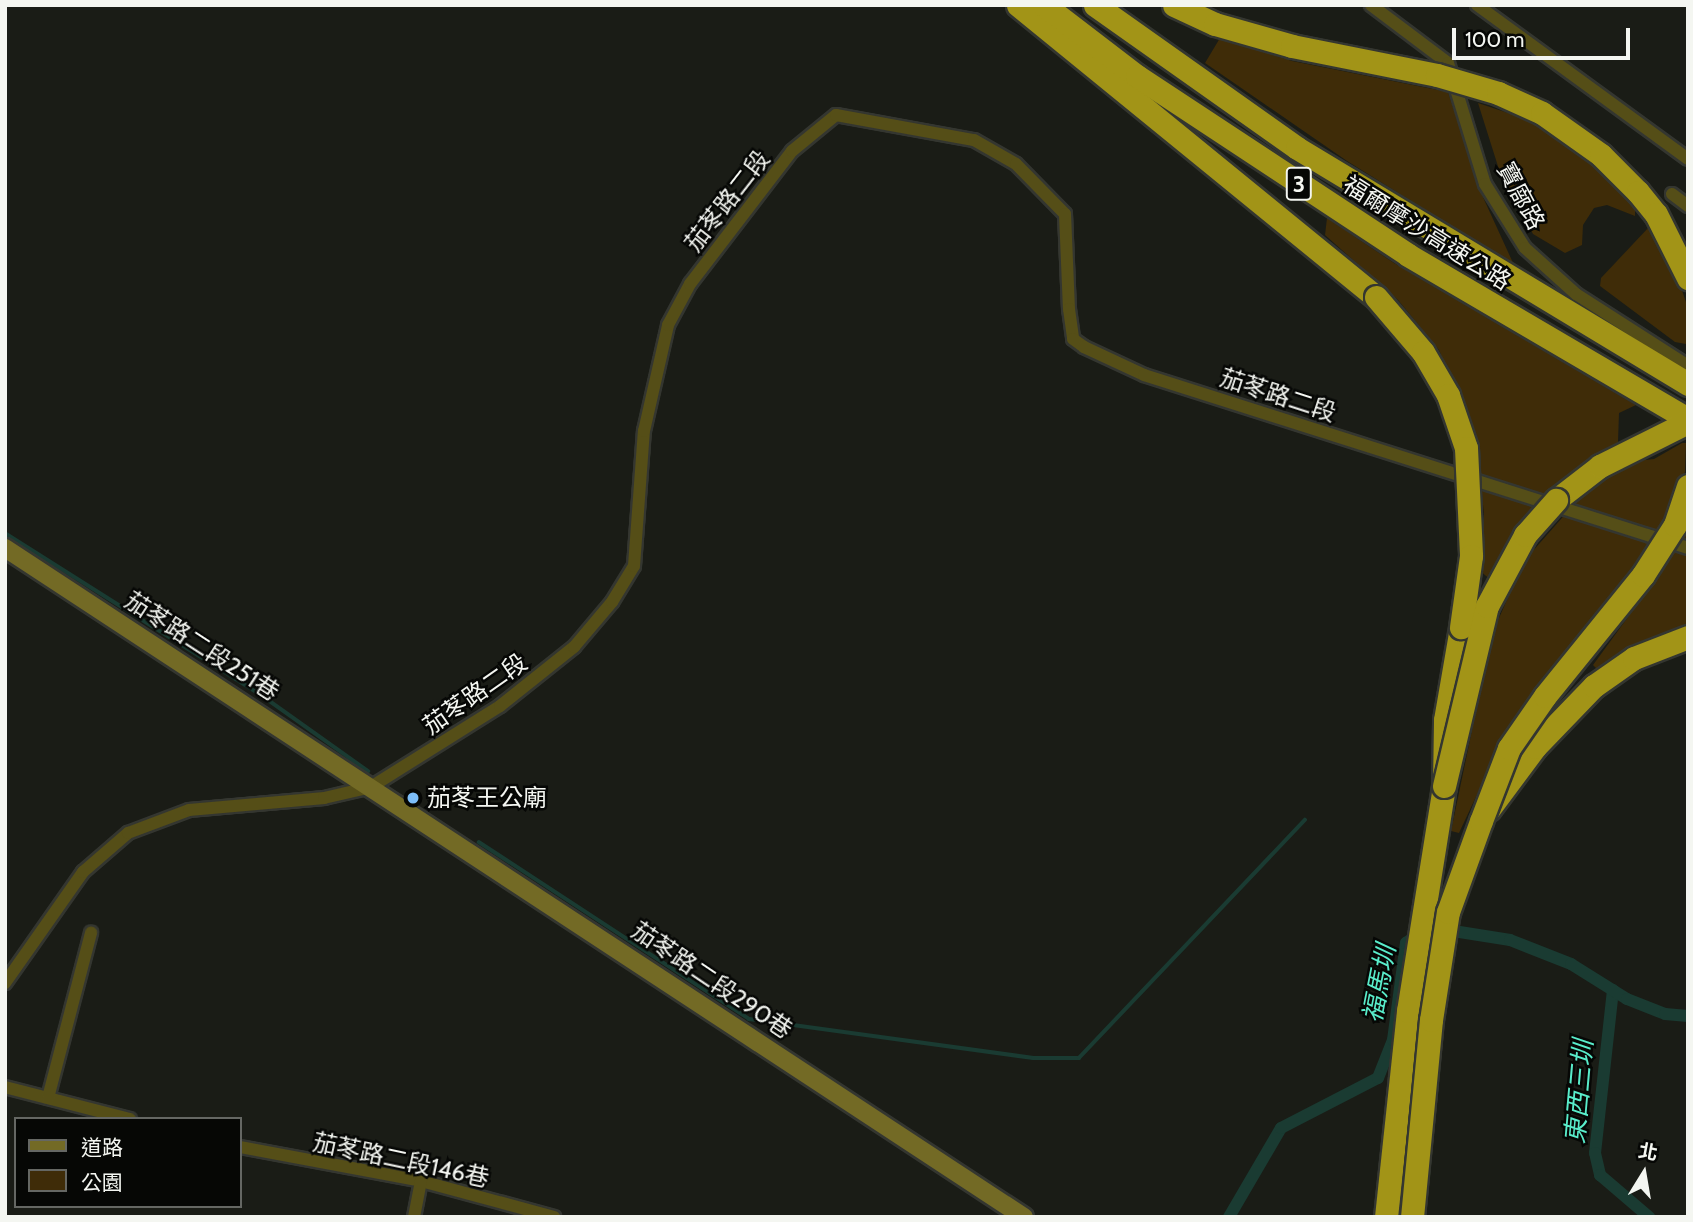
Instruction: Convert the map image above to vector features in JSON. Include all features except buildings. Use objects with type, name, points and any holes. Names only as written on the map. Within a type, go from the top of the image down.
[{"type":"highway","points":[[1018,5],[1376,297],[1423,352],[1448,395],[1466,448],[1471,543],[1445,720],[1444,786]]},
{"type":"highway","name":"福爾摩沙高速公路","points":[[1044,5],[1245,150],[1408,254],[1688,420]]},
{"type":"highway","name":"福爾摩沙高速公路","points":[[1095,5],[1297,148],[1688,384]]},
{"type":"highway","points":[[1174,5],[1215,24],[1292,46],[1437,75],[1497,93],[1542,113],[1591,147],[1638,192],[1656,214],[1688,278]]},
{"type":"highway","points":[[1386,1217],[1411,986],[1444,786],[1479,630],[1503,572],[1525,535],[1556,500],[1600,466],[1688,420]]},
{"type":"highway","points":[[1412,1214],[1430,1020],[1448,912],[1481,821],[1509,748],[1545,696],[1643,575],[1675,525],[1688,486]]},
{"type":"highway","points":[[1481,821],[1535,747],[1594,686],[1634,658],[1688,637]]},
{"type":"highway","points":[[1378,1217],[1397,1128]]},
{"type":"street","name":"寶廍路","points":[[1371,5],[1448,63],[1485,184],[1525,248],[1576,294],[1688,366]]},
{"type":"street","points":[[1477,5],[1688,159]]},
{"type":"street","name":"茄苳路二段","points":[[5,983],[83,872],[128,833],[189,810],[324,798],[371,787],[500,706],[574,647],[611,602],[634,566],[644,431],[668,325],[690,284],[792,151],[836,116],[974,140],[1016,164],[1065,214],[1073,339],[1084,347],[1144,375],[1688,548]]},
{"type":"street","points":[[1672,194],[1688,206]]},
{"type":"street","name":"茄苳路二段251巷","points":[[5,548],[371,787]]},
{"type":"street","name":"茄苳路二段290巷","points":[[371,787],[1024,1217]]},
{"type":"street","points":[[48,1098],[91,933]]},
{"type":"street","points":[[5,1087],[122,1117]]},
{"type":"street","name":"茄苳路二段146巷","points":[[242,1147],[421,1181],[554,1217]]},
{"type":"street","points":[[414,1217],[421,1181]]},
{"type":"green space","points":[[1220,38],[1292,61],[1448,92],[1482,195],[1514,265],[1347,161],[1205,63]]},
{"type":"green space","points":[[1478,103],[1535,122],[1583,152],[1635,205],[1635,216],[1607,205],[1594,208],[1583,225],[1582,245],[1565,253],[1533,234],[1502,179]]},
{"type":"green space","points":[[1327,218],[1394,263],[1636,405],[1619,413],[1618,442],[1559,486],[1491,580],[1480,571],[1484,515],[1479,461],[1465,410],[1439,350],[1398,300],[1325,235]]},
{"type":"green space","points":[[1649,227],[1673,264],[1688,308],[1686,344],[1675,342],[1600,286],[1601,278]]},
{"type":"green space","points":[[1686,443],[1685,472],[1669,512],[1633,569],[1558,660],[1498,750],[1459,833],[1451,831],[1492,634],[1524,561],[1576,502],[1628,462],[1654,459]]},
{"type":"green space","points":[[1688,525],[1688,628],[1598,670],[1593,665],[1655,580]]},
{"type":"waterway","points":[[5,533],[264,697],[368,771]]},
{"type":"waterway","points":[[479,842],[749,1019],[1033,1058],[1079,1058],[1305,820]]},
{"type":"waterway","name":"福馬圳","points":[[1229,1217],[1281,1128],[1378,1078],[1393,1040],[1406,943],[1423,931],[1447,930],[1510,940],[1571,964],[1627,999],[1665,1014],[1688,1016]]},
{"type":"waterway","name":"東西三圳","points":[[1613,990],[1595,1153],[1600,1175],[1649,1217]]},
{"type":"place","name":"茄苳王公廟","points":[[413,798]]}]
